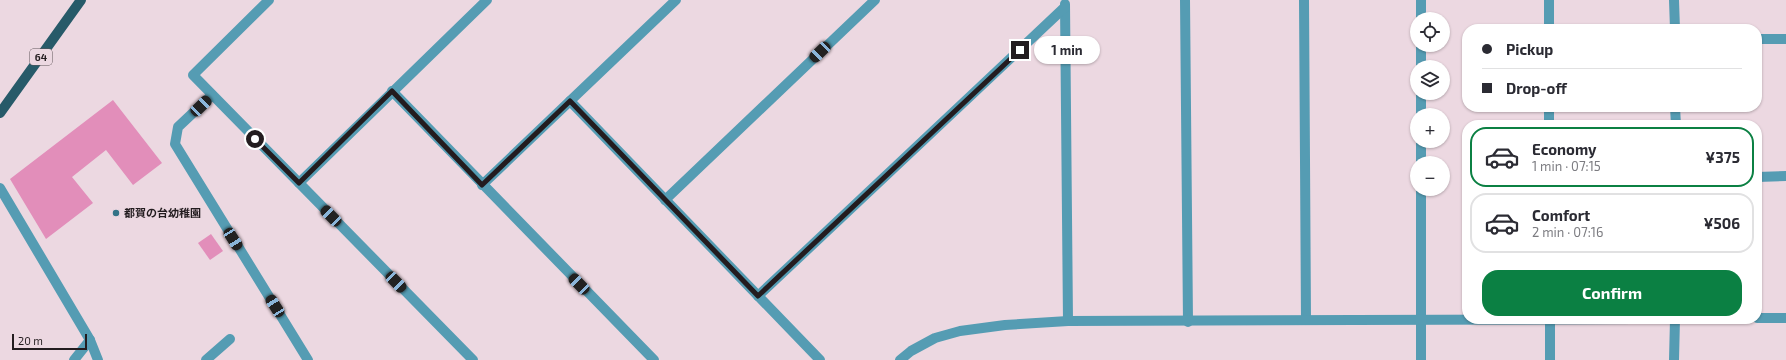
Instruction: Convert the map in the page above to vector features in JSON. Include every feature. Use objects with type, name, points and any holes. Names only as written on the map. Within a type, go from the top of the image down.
[{"type":"main road","name":"64","points":[[0,113],[81,0]]},
{"type":"street","points":[[269,0],[193,75],[472,360]]},
{"type":"street","points":[[299,183],[487,0]]},
{"type":"street","points":[[482,185],[676,0]]},
{"type":"street","points":[[665,200],[875,0]]},
{"type":"street","points":[[1185,0],[1188,322]]},
{"type":"street","points":[[1304,0],[1306,320]]},
{"type":"street","points":[[1421,0],[1421,12]]},
{"type":"street","points":[[1549,0],[1549,24]]},
{"type":"street","points":[[1674,0],[1675,24]]},
{"type":"street","points":[[758,296],[1065,3]]},
{"type":"street","points":[[1065,3],[1068,321]]},
{"type":"street","points":[[1762,39],[1786,39]]},
{"type":"street","points":[[392,91],[654,360]]},
{"type":"street","points":[[212,95],[178,127],[175,144],[308,360]]},
{"type":"street","points":[[570,101],[820,360]]},
{"type":"street","points":[[1762,177],[1786,176]]},
{"type":"street","points":[[0,188],[90,340],[98,360]]},
{"type":"street","points":[[1421,196],[1421,360]]},
{"type":"street","points":[[1762,318],[1786,318]]},
{"type":"street","points":[[900,360],[911,351],[935,338],[960,331],[1005,325],[1068,321],[1188,322],[1462,320]]},
{"type":"street","points":[[1550,324],[1550,360]]},
{"type":"street","points":[[1674,360],[1675,324]]},
{"type":"street","points":[[206,360],[230,339]]},
{"type":"street","points":[[74,360],[90,340]]},
{"type":"building","points":[[113,100],[162,163],[133,185],[106,150],[72,177],[93,203],[46,239],[10,179]]},
{"type":"building","points":[[211,234],[223,251],[210,260],[198,243]]},
{"type":"place","name":"都賀の台幼稚園","points":[[116,213]]},
{"type":"route","points":[[255,139],[299,183],[392,91],[482,185],[570,101],[758,296],[1020,50]]}]
